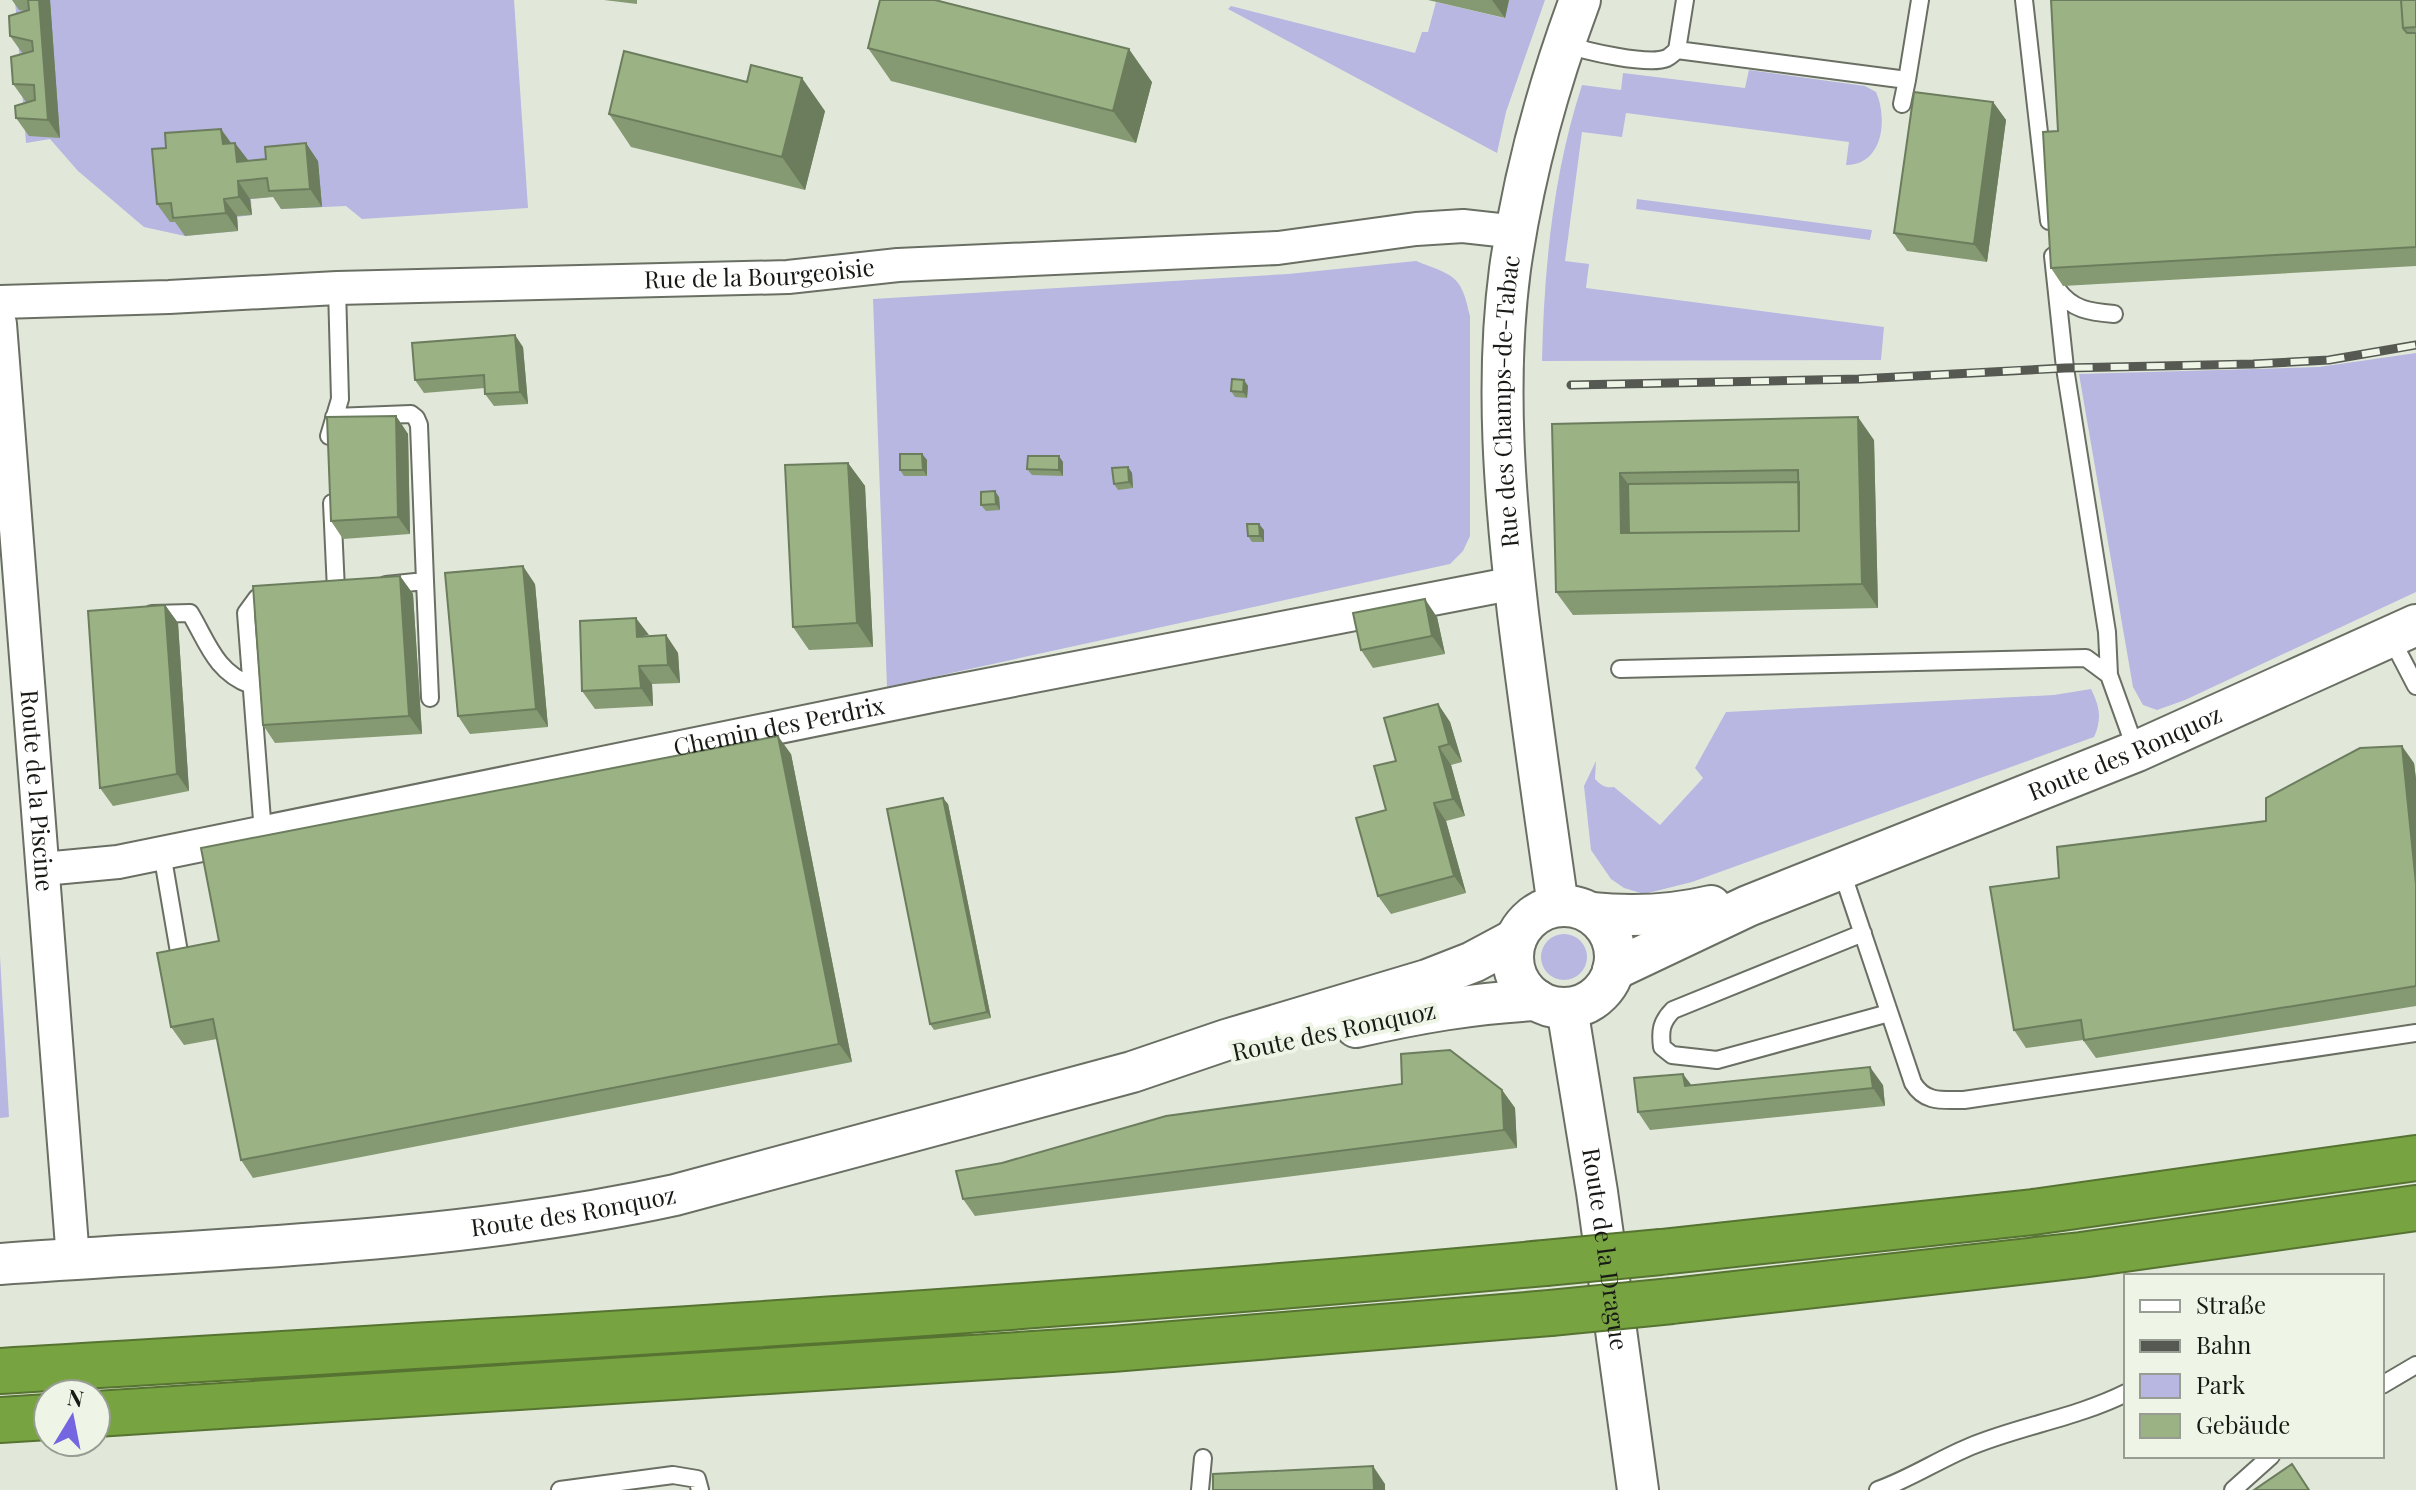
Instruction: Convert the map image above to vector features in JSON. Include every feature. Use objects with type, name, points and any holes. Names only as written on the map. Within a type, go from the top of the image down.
[{"type":"highway","points":[[0,1371],[889,1316],[1297,1286],[1661,1252],[2033,1212],[2416,1158]]},
{"type":"highway","points":[[112,1413],[1112,1349],[1550,1313],[2049,1259],[2416,1208]]},
{"type":"highway","points":[[0,1420],[32,1418]]},
{"type":"street","name":"Rue des Champs-de-Tabac","points":[[1574,910],[1538,778],[1504,470],[1502,391],[1510,270],[1517,232],[1537,140],[1564,43],[1580,0]]},
{"type":"street","name":"Rue de la Bourgeoisie","points":[[0,302],[337,288],[788,277],[898,265],[1278,248],[1390,232],[1463,226],[1517,232]]},
{"type":"street","name":"Route de la Piscine","points":[[0,324],[73,1259]]},
{"type":"street","name":"Chemin des Perdrix","points":[[43,869],[118,862],[950,692],[1515,583]]},
{"type":"street","name":"Route des Ronquoz","points":[[1613,970],[1748,906],[2137,751],[2404,631]]},
{"type":"street","name":"Route des Ronquoz","points":[[1574,910],[1628,917],[1662,916],[1836,871]]},
{"type":"street","points":[[1574,910],[1604,926],[1613,942],[1613,970],[1600,994],[1584,1004],[1552,1004],[1524,989],[1515,973],[1513,956],[1516,939],[1532,916],[1574,910]]},
{"type":"street","name":"Route des Ronquoz","points":[[0,1264],[332,1241],[503,1224],[631,1205],[1132,1072],[1226,1040],[1427,980],[1473,962],[1516,939]]},
{"type":"street","name":"Route des Ronquoz","points":[[1132,1072],[1234,1055],[1436,1009],[1484,1003],[1552,1004]]},
{"type":"street","name":"Route de la Drague","points":[[1552,1004],[1597,1192],[1638,1490]]},
{"type":"lane","points":[[1564,43],[1587,52],[1655,60],[1667,58],[1677,50],[1685,0]]},
{"type":"lane","points":[[1902,104],[1920,0]]},
{"type":"lane","points":[[2024,0],[2065,368],[2107,632],[2109,675],[2137,751]]},
{"type":"lane","points":[[1677,50],[1907,80]]},
{"type":"lane","points":[[330,451],[329,435],[340,399],[337,288]]},
{"type":"lane","points":[[2056,288],[2065,301],[2087,312],[2114,314]]},
{"type":"lane","points":[[334,417],[411,414],[419,425],[430,698]]},
{"type":"lane","points":[[331,482],[343,589],[425,581]]},
{"type":"lane","points":[[263,833],[246,613],[257,598],[289,595]]},
{"type":"lane","points":[[142,614],[190,613],[212,656],[251,685]]},
{"type":"lane","points":[[2404,631],[2416,686]]},
{"type":"lane","points":[[1620,669],[2086,658],[2109,675]]},
{"type":"lane","points":[[162,853],[180,958]]},
{"type":"lane","points":[[1836,871],[1863,933],[1913,1083],[1919,1093],[1936,1101],[1964,1100],[2416,1033]]},
{"type":"lane","points":[[1863,933],[1673,1010],[1664,1019],[1660,1031],[1662,1047],[1672,1055],[1717,1060],[1889,1013]]},
{"type":"lane","points":[[2384,1384],[2416,1365]]},
{"type":"lane","points":[[1878,1490],[1905,1480],[1971,1446],[2031,1424],[2097,1408],[2124,1394]]},
{"type":"lane","points":[[1200,1490],[1203,1458]]},
{"type":"lane","points":[[2233,1490],[2269,1458]]},
{"type":"lane","points":[[560,1490],[673,1475],[697,1479],[700,1490]]},
{"type":"green space","points":[[15,0],[514,0],[528,208],[362,219],[346,206],[281,209],[279,196],[251,199],[252,215],[237,217],[238,231],[185,236],[144,227],[78,171],[50,139],[26,143]]},
{"type":"green space","points":[[1509,0],[1545,0],[1506,112],[1497,153],[1228,9],[1231,6],[1415,53],[1422,32],[1428,32],[1436,2],[1504,18]]},
{"type":"green space","points":[[1749,70],[1865,86],[1876,92],[1882,127],[1875,149],[1858,163],[1846,165],[1849,142],[1626,113],[1622,137],[1582,132],[1565,261],[1589,264],[1586,288],[1884,327],[1881,360],[1542,361],[1545,291],[1557,187],[1582,85],[1621,90],[1623,73],[1745,88]]},
{"type":"green space","points":[[1637,199],[1872,230],[1870,240],[1636,209]]},
{"type":"green space","points":[[1416,261],[1454,278],[1463,292],[1470,316],[1470,536],[1463,551],[1450,564],[887,687],[873,299],[1288,274]]},
{"type":"green space","points":[[2416,353],[2416,592],[2185,700],[2157,710],[2143,705],[2133,687],[2079,374],[2319,367]]},
{"type":"green space","points":[[2091,689],[2099,713],[2094,737],[1692,882],[1644,894],[1624,888],[1611,879],[1591,850],[1584,786],[1596,761],[1595,779],[1604,786],[1614,787],[1660,825],[1703,778],[1695,768],[1726,712],[2054,695]]},
{"type":"green space","points":[[1564,934],[1573,935],[1580,941],[1586,948],[1586,966],[1580,973],[1573,979],[1564,980],[1555,979],[1548,973],[1542,966],[1541,957],[1542,948],[1548,941],[1555,935]]},
{"type":"green space","points":[[0,956],[9,1117],[0,1118]]},
{"type":"building","points":[[28,0],[39,0],[48,120],[16,118],[15,106],[35,100],[34,85],[13,84],[11,57],[33,51],[32,41],[10,36],[9,16],[29,10]]},
{"type":"building","points":[[880,0],[935,0],[1129,49],[1113,111],[868,48]]},
{"type":"building","points":[[2051,0],[2401,0],[2403,28],[2407,33],[2416,33],[2416,247],[2051,268],[2043,132],[2058,131]]},
{"type":"building","points":[[2401,0],[2416,0],[2416,27],[2403,28]]},
{"type":"building","points":[[624,51],[747,82],[751,65],[802,78],[782,157],[609,114]]},
{"type":"building","points":[[1914,92],[1993,102],[1974,244],[1894,233]]},
{"type":"building","points":[[221,129],[223,144],[235,143],[237,162],[266,159],[265,147],[306,143],[310,189],[269,191],[267,178],[238,181],[239,197],[224,199],[226,213],[173,218],[171,203],[157,204],[152,149],[166,148],[165,133]]},
{"type":"building","points":[[515,335],[520,392],[485,394],[484,375],[415,380],[412,343]]},
{"type":"building","points":[[1232,379],[1244,380],[1243,392],[1231,391]]},
{"type":"building","points":[[396,416],[398,517],[331,521],[327,417]]},
{"type":"building","points":[[1858,417],[1862,584],[1556,592],[1552,424]],"holes":[[[1798,470],[1799,531],[1621,533],[1620,473]]]},
{"type":"building","points":[[900,454],[922,454],[923,470],[900,470]]},
{"type":"building","points":[[1028,456],[1059,456],[1059,470],[1027,469]]},
{"type":"building","points":[[848,463],[857,623],[793,627],[785,465]]},
{"type":"building","points":[[1128,467],[1129,482],[1114,484],[1112,468]]},
{"type":"building","points":[[1799,482],[1799,531],[1629,533],[1628,484]]},
{"type":"building","points":[[995,491],[996,504],[981,505],[981,492]]},
{"type":"building","points":[[1247,524],[1259,524],[1260,536],[1248,536]]},
{"type":"building","points":[[523,566],[536,709],[458,716],[445,573]]},
{"type":"building","points":[[400,576],[409,716],[263,725],[253,586]]},
{"type":"building","points":[[1425,599],[1432,636],[1361,650],[1353,613]]},
{"type":"building","points":[[165,605],[177,774],[100,788],[88,611]]},
{"type":"building","points":[[636,618],[637,637],[666,635],[668,665],[639,666],[641,688],[582,691],[580,621]]},
{"type":"building","points":[[1438,704],[1449,744],[1439,747],[1453,799],[1434,803],[1454,876],[1378,896],[1356,818],[1386,810],[1374,766],[1396,761],[1384,718]]},
{"type":"building","points":[[778,736],[839,1044],[241,1160],[213,1019],[171,1027],[157,953],[219,941],[201,848]]},
{"type":"building","points":[[2402,746],[2416,884],[2416,986],[2084,1040],[2081,1020],[2014,1030],[1990,887],[2059,878],[2057,847],[2266,821],[2266,798],[2360,748]]},
{"type":"building","points":[[943,798],[987,1012],[930,1024],[887,809]]},
{"type":"building","points":[[1450,1050],[1502,1090],[1504,1130],[963,1199],[956,1171],[1002,1163],[1166,1116],[1402,1084],[1401,1054]]},
{"type":"building","points":[[1870,1067],[1873,1088],[1638,1112],[1634,1078],[1683,1074],[1685,1086]]},
{"type":"building","points":[[2292,1464],[2309,1490],[2254,1490]]},
{"type":"building","points":[[1373,1466],[1374,1490],[1213,1490],[1213,1474]]},
{"type":"railway","points":[[1571,385],[1859,379],[2065,368],[2253,364],[2329,360],[2416,345]]}]
